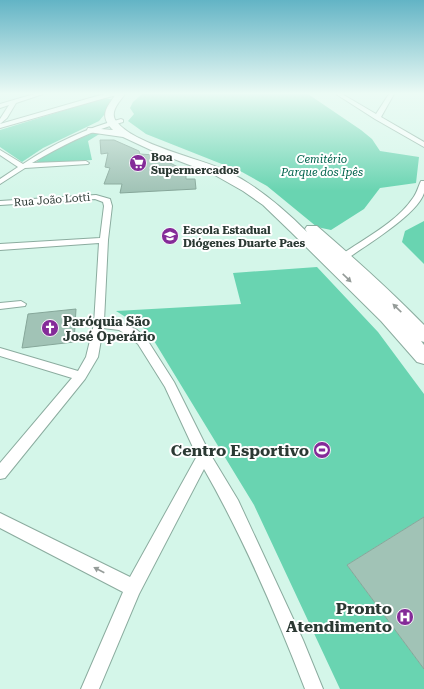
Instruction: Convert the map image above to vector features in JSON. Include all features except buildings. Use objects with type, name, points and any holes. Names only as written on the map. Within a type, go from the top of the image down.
[{"type":"main road","points":[[119,126],[126,134],[134,139],[209,167],[248,188],[269,205],[322,254],[400,329],[424,357]]},
{"type":"main road","points":[[125,126],[238,173],[286,206],[344,257],[404,314],[424,336]]},
{"type":"main road","points":[[92,130],[126,134]]},
{"type":"main road","points":[[322,254],[336,260],[344,257]]},
{"type":"street","points":[[0,182],[22,166],[59,144],[104,126]]},
{"type":"street","points":[[391,126],[424,145]]},
{"type":"street","points":[[0,152],[22,166],[86,163]]},
{"type":"street","points":[[344,257],[399,217],[410,207],[418,198],[424,183]]},
{"type":"street","name":"Rua João Lotti","points":[[0,203],[96,197],[104,199],[107,201],[108,206],[104,240]]},
{"type":"street","points":[[0,246],[104,240],[99,324],[92,357],[81,376],[0,473]]},
{"type":"street","points":[[0,306],[21,304]]},
{"type":"street","points":[[99,324],[122,327],[133,333],[142,341],[170,385],[204,456],[233,506],[297,646],[314,689]]},
{"type":"street","points":[[0,352],[81,376]]},
{"type":"street","points":[[90,689],[133,588],[204,456]]},
{"type":"street","points":[[0,520],[133,588]]},
{"type":"green space","points":[[13,126],[88,126],[43,148],[22,162],[0,147],[0,130]]},
{"type":"green space","name":"Cemitério Parque dos Ipês","points":[[135,126],[355,126],[372,139],[380,151],[419,157],[416,183],[380,188],[364,209],[331,230],[317,227],[267,186],[242,172],[146,134]]},
{"type":"green space","points":[[95,132],[101,133],[88,141],[92,160],[35,163],[51,151]]},
{"type":"green space","points":[[424,221],[424,264],[402,242],[405,231]]},
{"type":"green space","name":"Centro Esportivo","points":[[317,267],[378,332],[424,394],[424,517],[347,565],[424,669],[424,689],[340,689],[254,505],[148,331],[116,311],[241,304],[233,273]]},
{"type":"place","name":"Boa Supermercados","points":[[138,163]]},
{"type":"place","name":"Escola Estadual Diógenes Duarte Paes","points":[[170,236]]},
{"type":"place","name":"Paróquia São José Operário","points":[[50,328]]},
{"type":"place","name":"Centro Esportivo","points":[[322,450]]},
{"type":"place","name":"Pronto Atendimento","points":[[405,617]]}]
